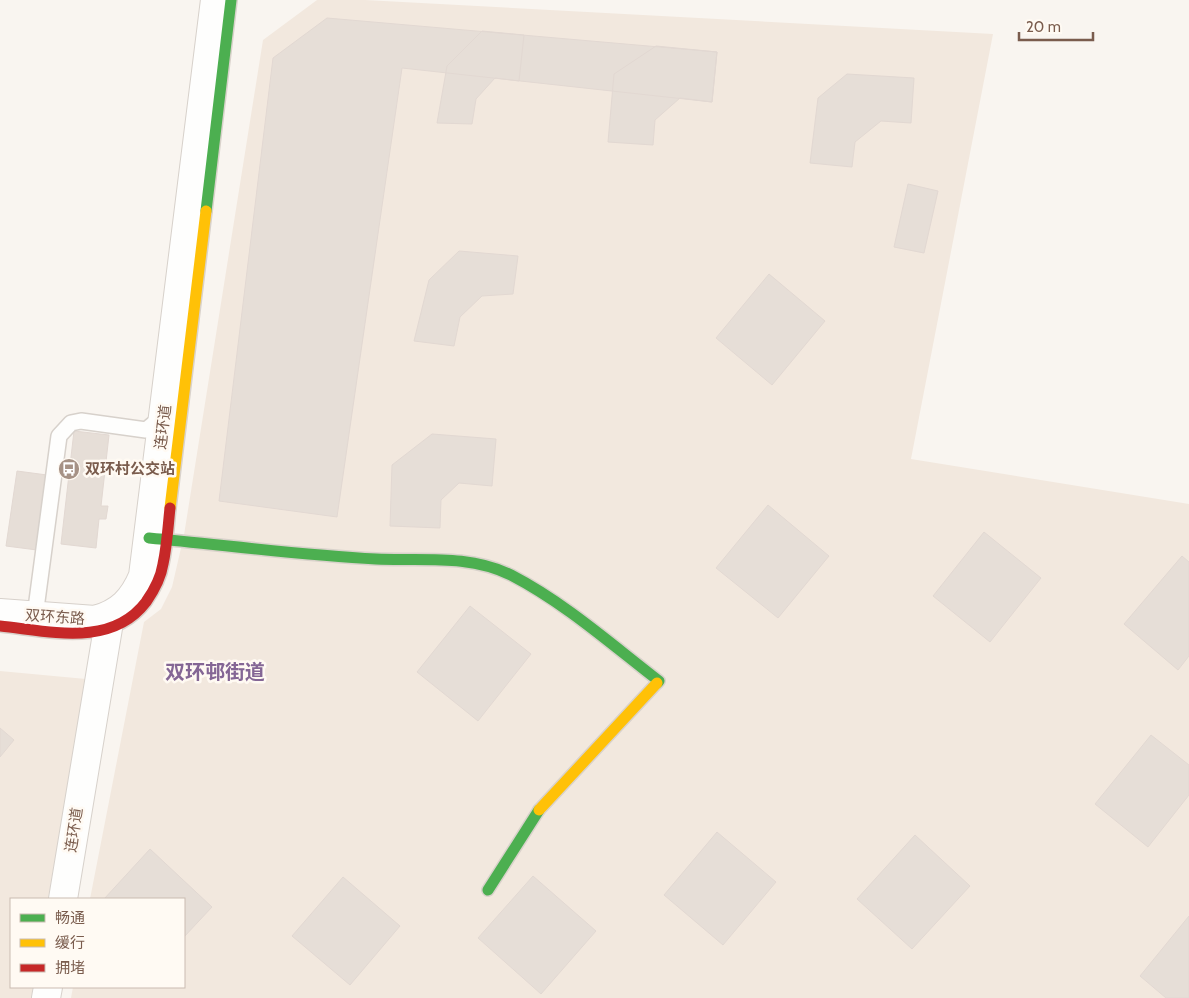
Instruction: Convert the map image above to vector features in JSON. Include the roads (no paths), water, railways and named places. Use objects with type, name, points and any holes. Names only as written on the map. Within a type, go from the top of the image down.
[{"type":"street","name":"连环道","points":[[62,898],[108,623],[124,607],[139,584],[157,539],[164,414],[215,0]]},
{"type":"street","points":[[231,0],[157,539],[377,560],[442,559],[485,566],[510,574],[570,612],[659,680],[535,814],[488,890]]},
{"type":"street","name":"双环东路","points":[[0,613],[42,623]]},
{"type":"street","name":"双环东路","points":[[0,626],[94,620],[108,623]]},
{"type":"lane","points":[[42,623],[59,436],[65,427],[81,421],[146,430],[156,424],[164,414]]},
{"type":"place","name":"双环村公交站","points":[[69,469]]},
{"type":"district","name":"双环邨街道","points":[[215,672]]}]
